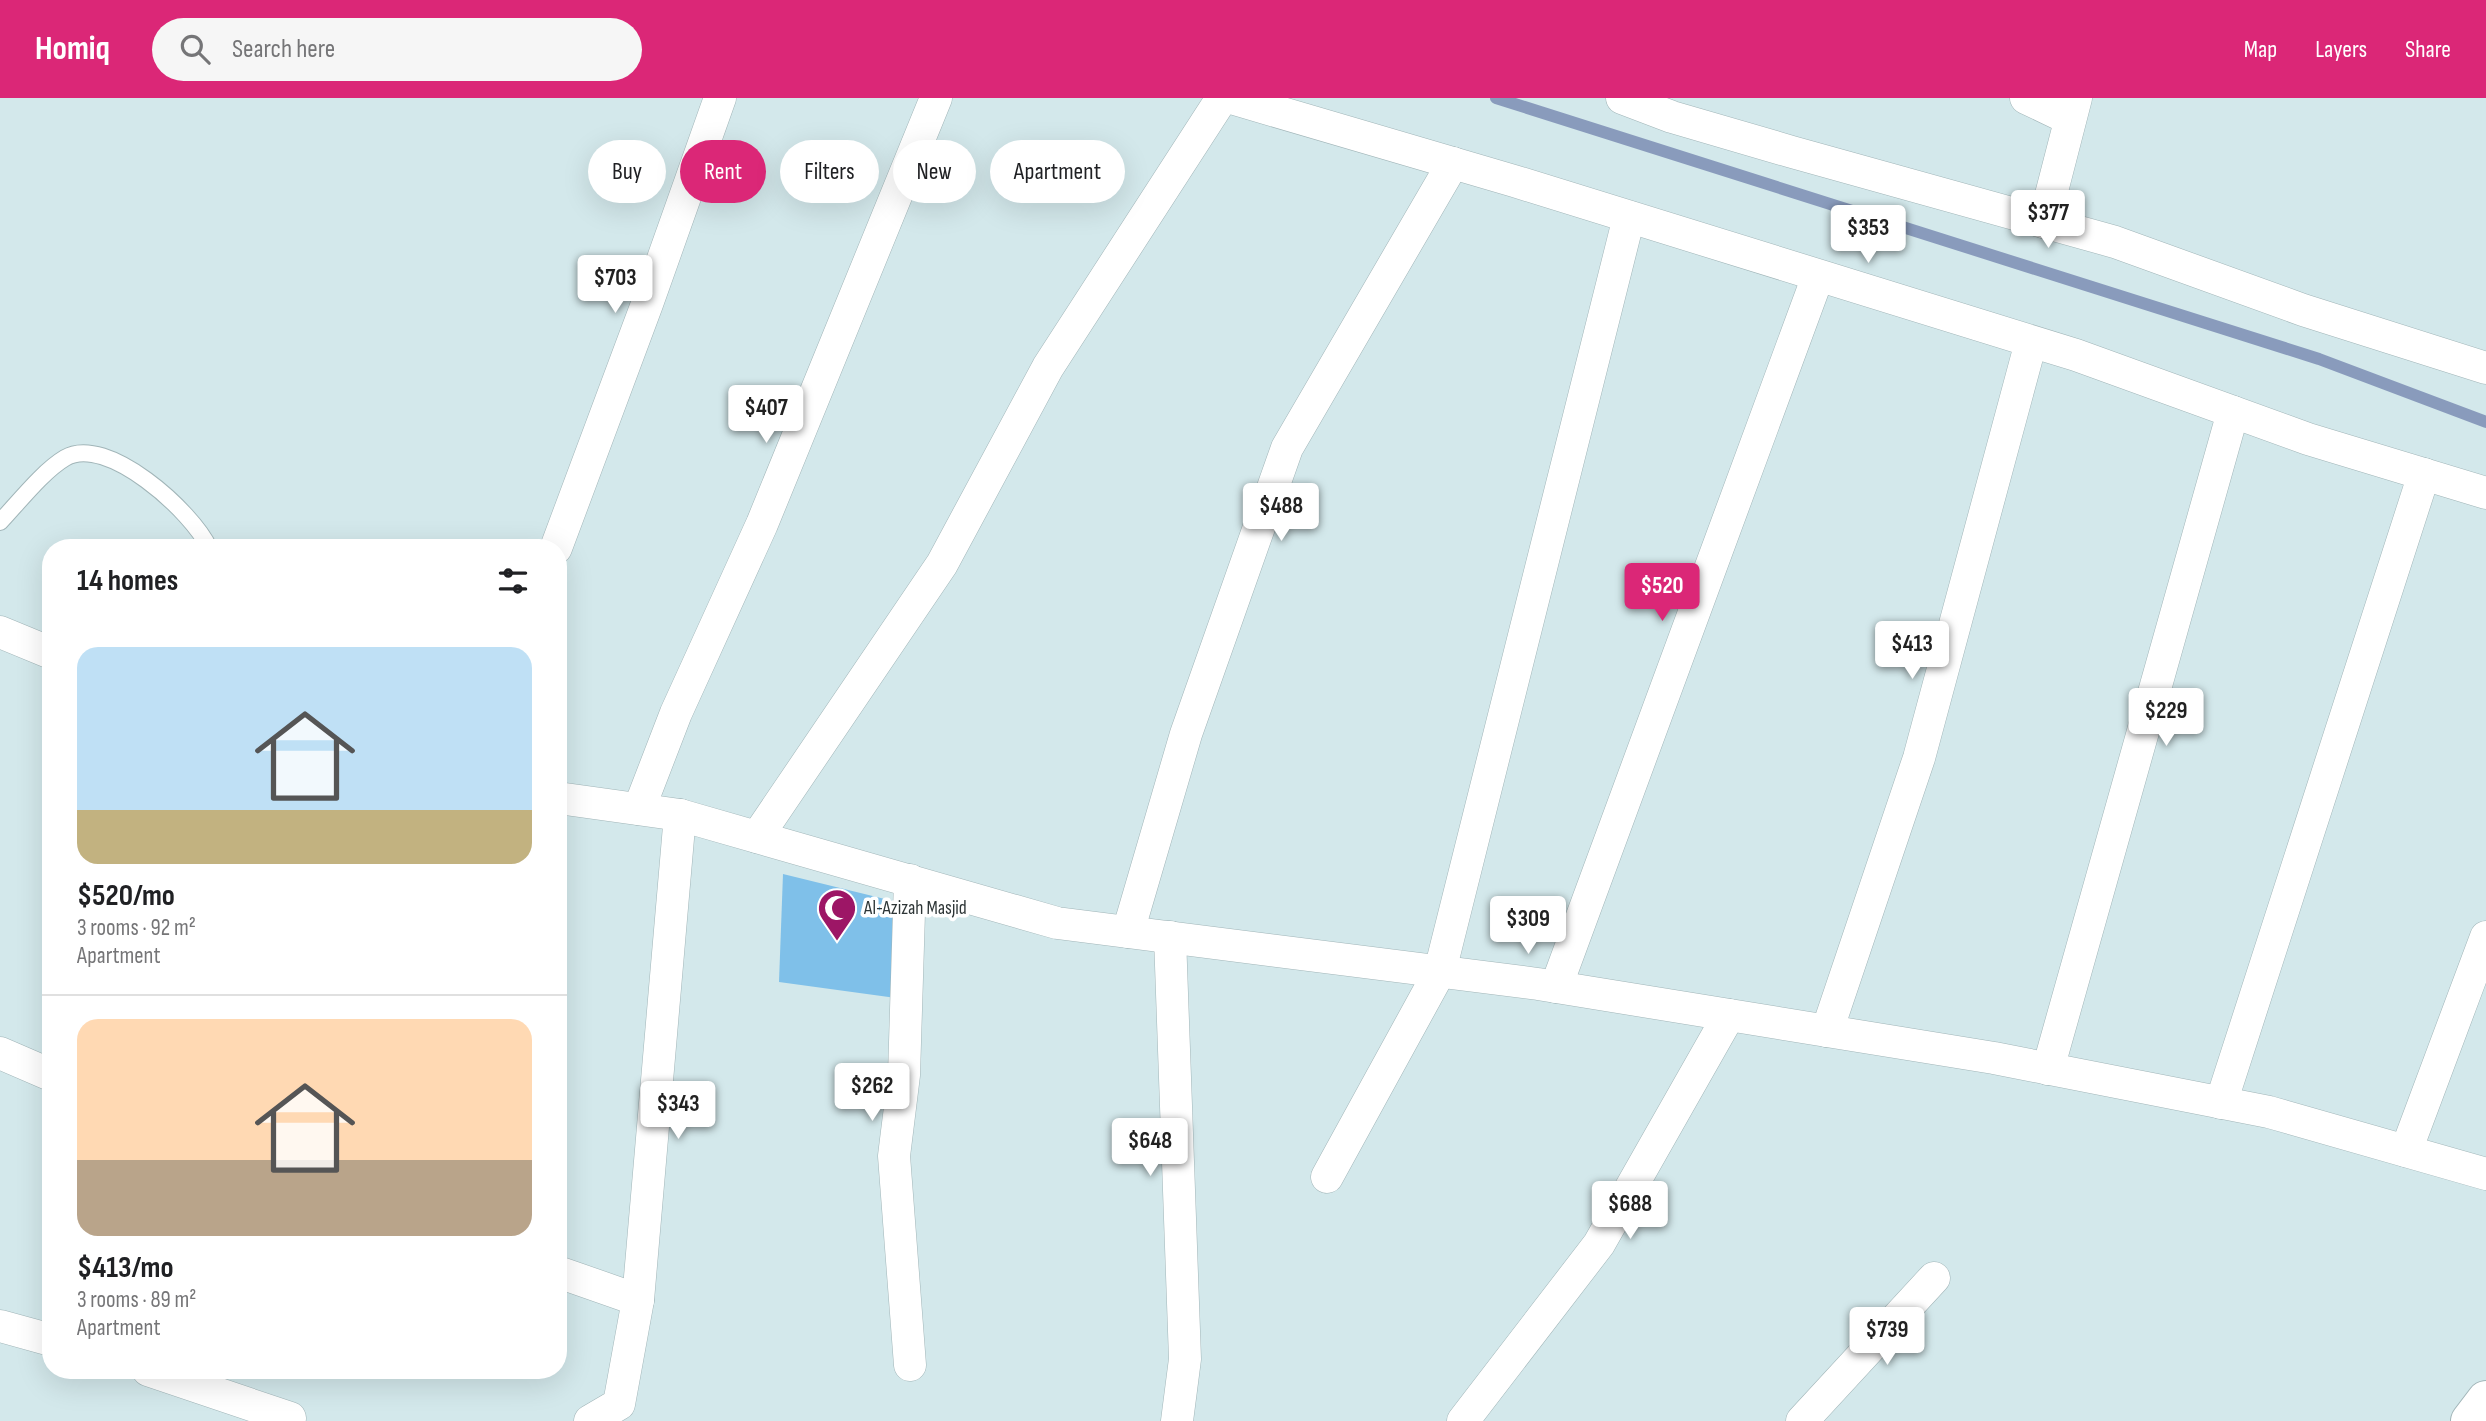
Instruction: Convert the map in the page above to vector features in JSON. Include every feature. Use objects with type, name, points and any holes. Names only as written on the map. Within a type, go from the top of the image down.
[{"type":"main road","points":[[2470,1421],[2486,1400]]},
{"type":"street","points":[[559,539],[720,98]]},
{"type":"street","points":[[639,809],[676,713],[762,524],[936,98]]},
{"type":"street","points":[[757,837],[942,564],[1048,367],[1222,98]]},
{"type":"street","points":[[1231,98],[1453,163],[2031,342],[2308,439],[2486,493]]},
{"type":"street","points":[[1622,98],[1726,132],[2115,242],[2303,310],[2486,368]]},
{"type":"street","points":[[2026,98],[2073,108],[2044,222]]},
{"type":"street","points":[[1128,932],[1186,734],[1287,448],[1453,163]]},
{"type":"street","points":[[1327,1177],[1440,971],[1629,217]]},
{"type":"street","points":[[1556,987],[1818,276]]},
{"type":"street","points":[[1827,1031],[1919,758],[2031,342]]},
{"type":"street","points":[[2048,1069],[2233,412]]},
{"type":"street","points":[[2221,1102],[2424,474]]},
{"type":"street","points":[[0,632],[42,649]]},
{"type":"street","points":[[567,799],[680,815],[1058,923],[1556,987],[2048,1069],[2269,1112],[2486,1174]]},
{"type":"street","points":[[590,1421],[619,1404],[638,1300],[680,815]]},
{"type":"street","points":[[910,880],[904,1075],[894,1156],[910,1365]]},
{"type":"street","points":[[1170,937],[1185,1359],[1177,1421]]},
{"type":"street","points":[[2406,1152],[2486,937]]},
{"type":"street","points":[[1463,1421],[1599,1244],[1729,1015]]},
{"type":"street","points":[[0,1053],[42,1071]]},
{"type":"street","points":[[567,1275],[638,1300]]},
{"type":"street","points":[[1802,1421],[1934,1278]]},
{"type":"street","points":[[0,1326],[42,1338]]},
{"type":"street","points":[[174,1379],[293,1420]]},
{"type":"lane","points":[[0,523],[64,458],[83,451],[105,455],[148,481],[204,539]]},
{"type":"building","name":"Al-Azizah Masjid","points":[[783,874],[893,901],[896,998],[779,982]]},
{"type":"waterway","points":[[1496,98],[2319,359],[2486,422]]},
{"type":"place","name":"Al-Azizah Masjid","points":[[837,942]]}]
